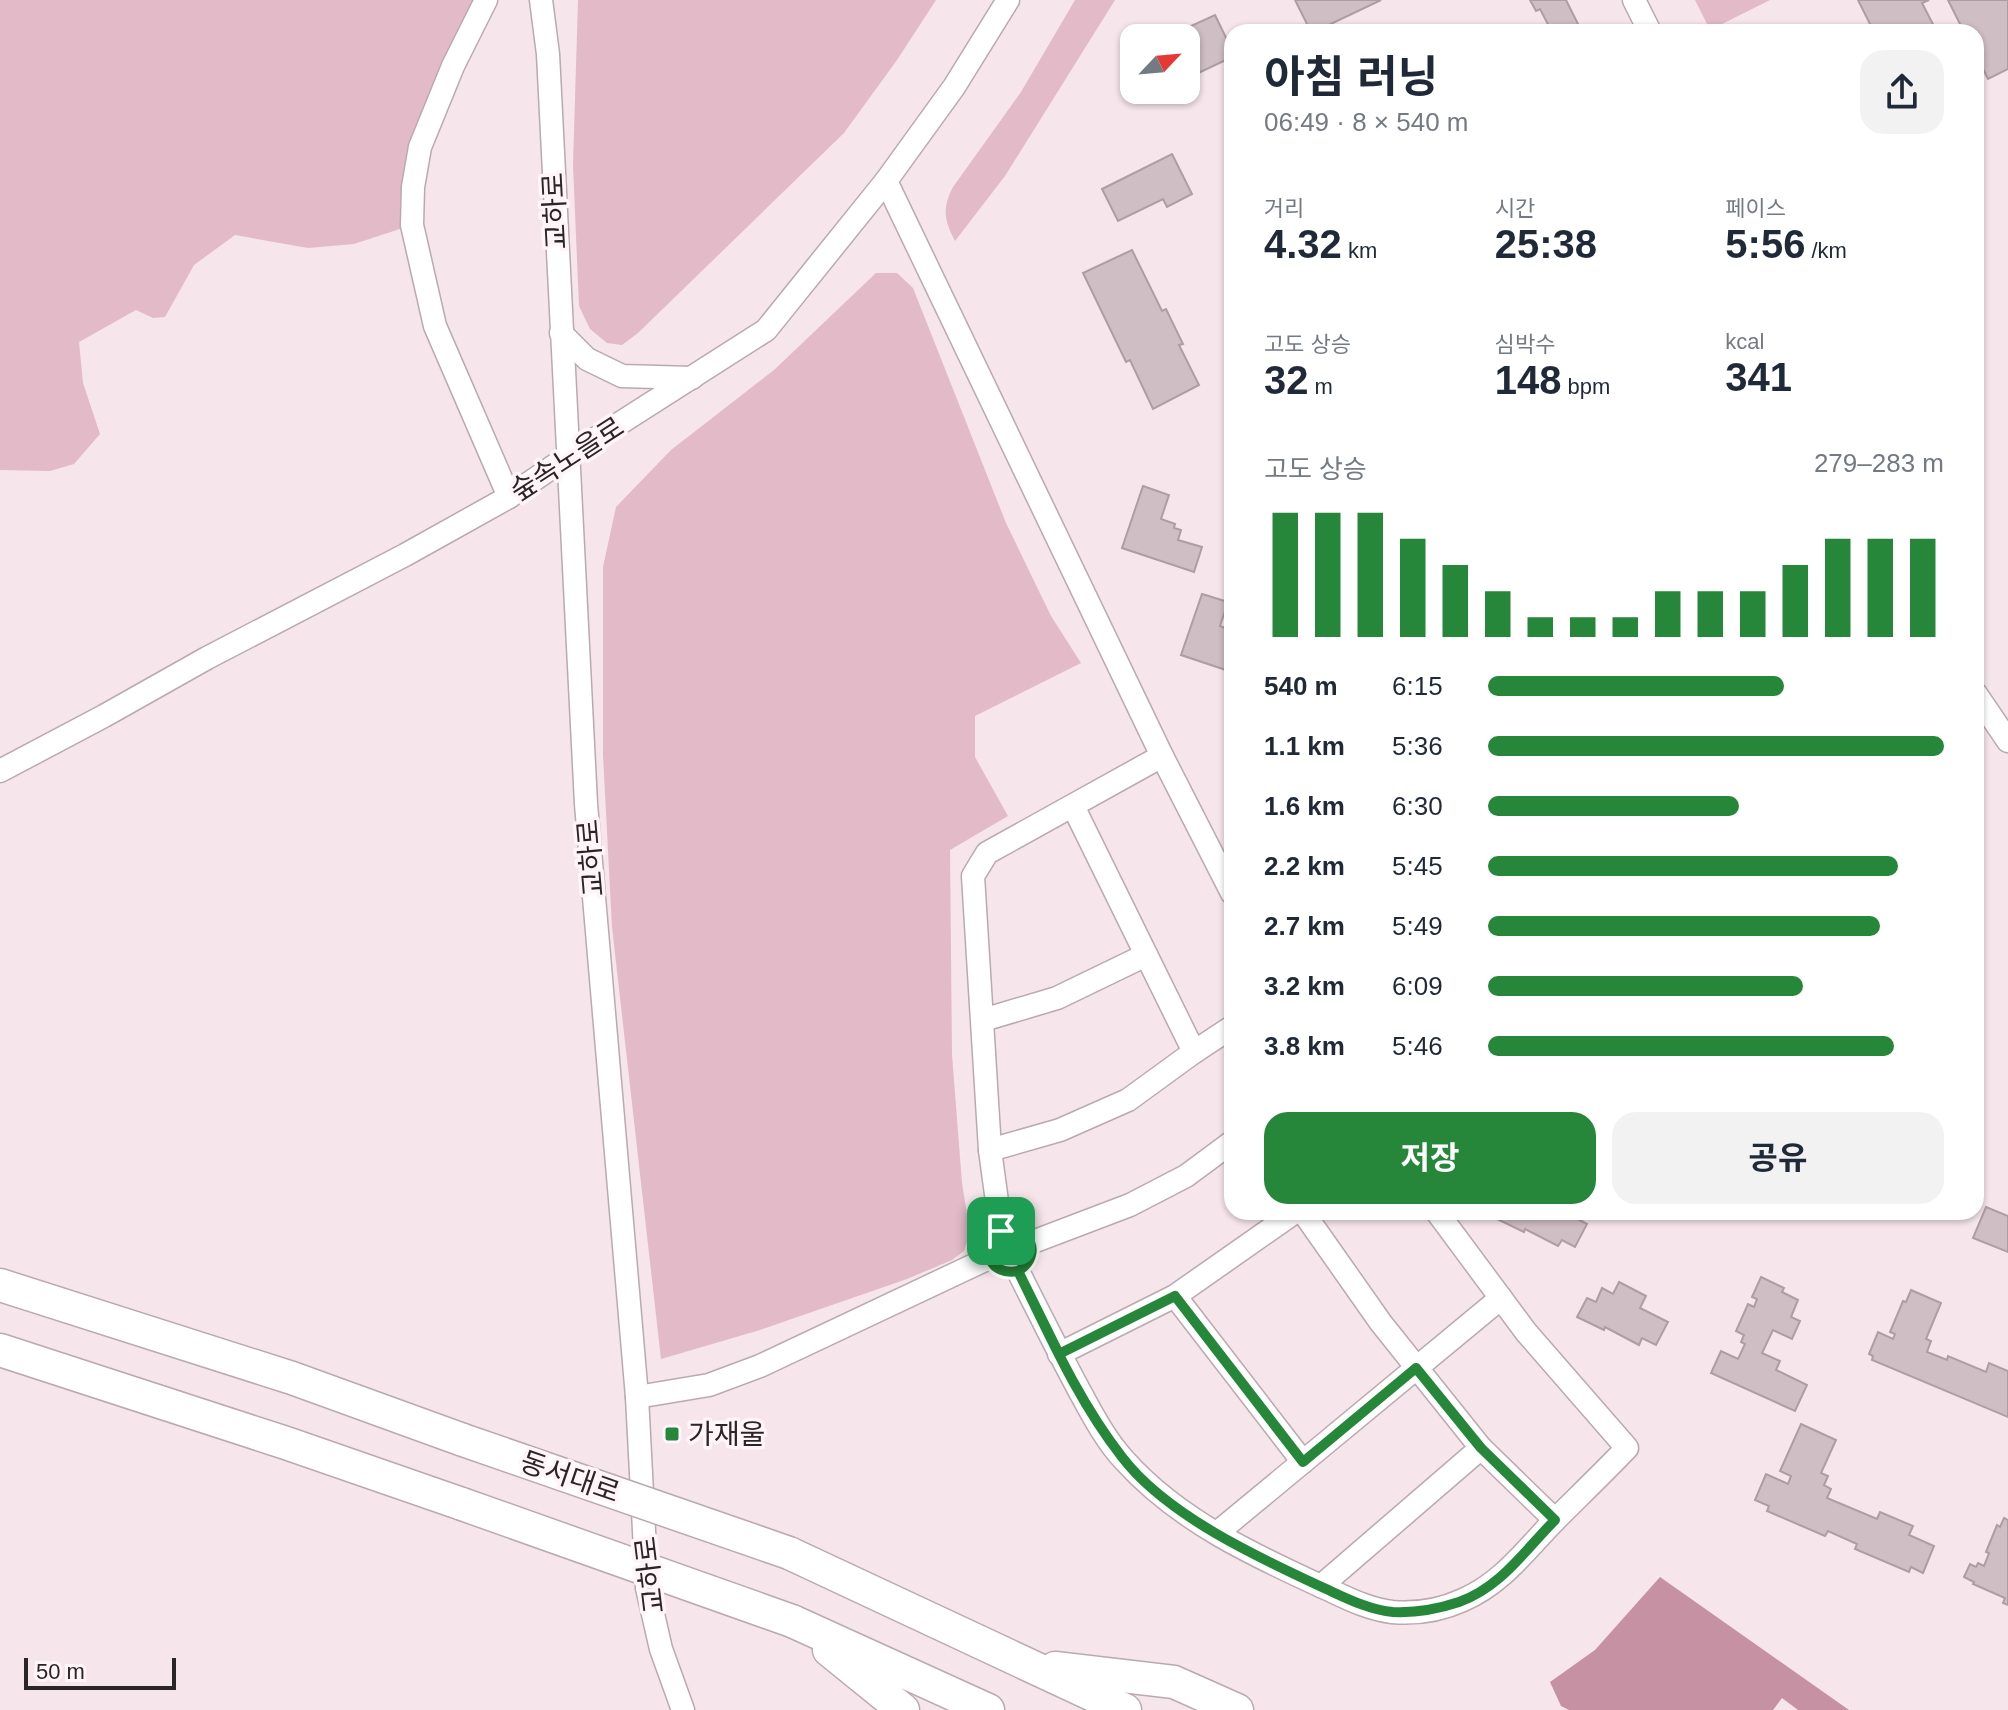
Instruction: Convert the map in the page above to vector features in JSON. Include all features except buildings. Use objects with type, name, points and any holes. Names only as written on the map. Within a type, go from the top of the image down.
[{"type":"highway","name":"동서대로","points":[[0,1285],[292,1378],[789,1553],[1125,1710]]},
{"type":"highway","points":[[0,1350],[286,1443],[792,1621],[988,1710]]},
{"type":"highway","points":[[792,1621],[903,1710]]},
{"type":"highway","points":[[1028,1665],[1174,1682],[1237,1710]]},
{"type":"street","points":[[486,0],[453,66],[420,147],[413,187],[412,225],[435,326],[509,497]]},
{"type":"street","name":"교하로","points":[[541,0],[548,54],[586,804],[637,1397],[647,1588],[661,1649],[683,1710]]},
{"type":"street","name":"숲속노을로","points":[[0,771],[509,497],[766,330],[886,181],[954,87],[1008,0]]},
{"type":"street","points":[[1634,0],[1646,24]]},
{"type":"street","points":[[886,181],[1162,756],[1224,877]]},
{"type":"street","points":[[561,333],[587,359],[622,376],[692,378]]},
{"type":"street","points":[[1984,706],[2008,741]]},
{"type":"street","points":[[1001,1231],[990,1150],[973,876],[987,853],[1162,756]]},
{"type":"street","points":[[1073,806],[1194,1052]]},
{"type":"street","points":[[983,1020],[1057,998],[1146,955]]},
{"type":"street","points":[[990,1150],[1060,1130],[1128,1100],[1224,1032]]},
{"type":"street","points":[[1030,1243],[1130,1205],[1186,1176],[1224,1148]]},
{"type":"street","points":[[1059,1354],[1175,1296],[1284,1220]]},
{"type":"street","points":[[1309,1220],[1381,1323],[1481,1448],[1555,1520]]},
{"type":"street","points":[[1018,1271],[1095,1419],[1123,1460],[1156,1492],[1217,1533],[1299,1578],[1355,1603],[1391,1612],[1427,1611],[1461,1601],[1490,1586],[1627,1448],[1526,1332],[1443,1220]]},
{"type":"street","points":[[1018,1230],[1030,1243],[1032,1255],[1029,1262],[1018,1271],[1004,1272],[995,1267],[989,1258],[989,1244],[1001,1231],[1018,1230]]},
{"type":"street","points":[[637,1397],[709,1385],[760,1366],[989,1258]]},
{"type":"street","points":[[1175,1296],[1303,1462]]},
{"type":"street","points":[[1217,1533],[1501,1298]]},
{"type":"street","points":[[1321,1586],[1481,1448]]},
{"type":"shaded area","points":[[0,0],[478,0],[447,73],[412,225],[354,244],[308,248],[235,235],[194,265],[165,317],[153,318],[136,310],[79,342],[83,383],[100,434],[74,464],[50,471],[0,470]]},
{"type":"shaded area","points":[[578,0],[936,0],[844,133],[622,345],[607,343],[590,329],[579,306],[573,165]]},
{"type":"shaded area","points":[[1075,0],[1115,0],[1005,176],[955,241],[946,214],[953,187],[1021,92]]},
{"type":"shaded area","points":[[1695,0],[1770,0],[1722,24],[1707,24]]},
{"type":"shaded area","points":[[876,273],[897,273],[913,288],[1006,523],[1051,616],[1081,663],[975,716],[975,757],[1008,816],[950,850],[952,1055],[962,1183],[970,1233],[964,1251],[952,1260],[907,1279],[760,1330],[661,1359],[612,927],[603,755],[603,567],[616,507],[671,450],[774,370]]},
{"type":"shaded area","points":[[1660,1577],[1849,1710],[1798,1710],[1782,1698],[1773,1710],[1569,1710],[1561,1706],[1550,1682],[1595,1650]]},
{"type":"place","name":"가재울","points":[[672,1434]]},
{"type":"route","points":[[1001,1231],[989,1244],[989,1258],[995,1267],[1004,1272],[1018,1271],[1059,1354],[1175,1296],[1303,1462],[1416,1368],[1481,1448],[1555,1520],[1490,1586],[1461,1601],[1427,1611],[1391,1612],[1355,1603],[1299,1578],[1191,1518],[1156,1492],[1123,1460],[1095,1419],[1059,1354],[1018,1271],[1025,1268],[1032,1255],[1029,1240],[1018,1230],[1001,1231]]}]
